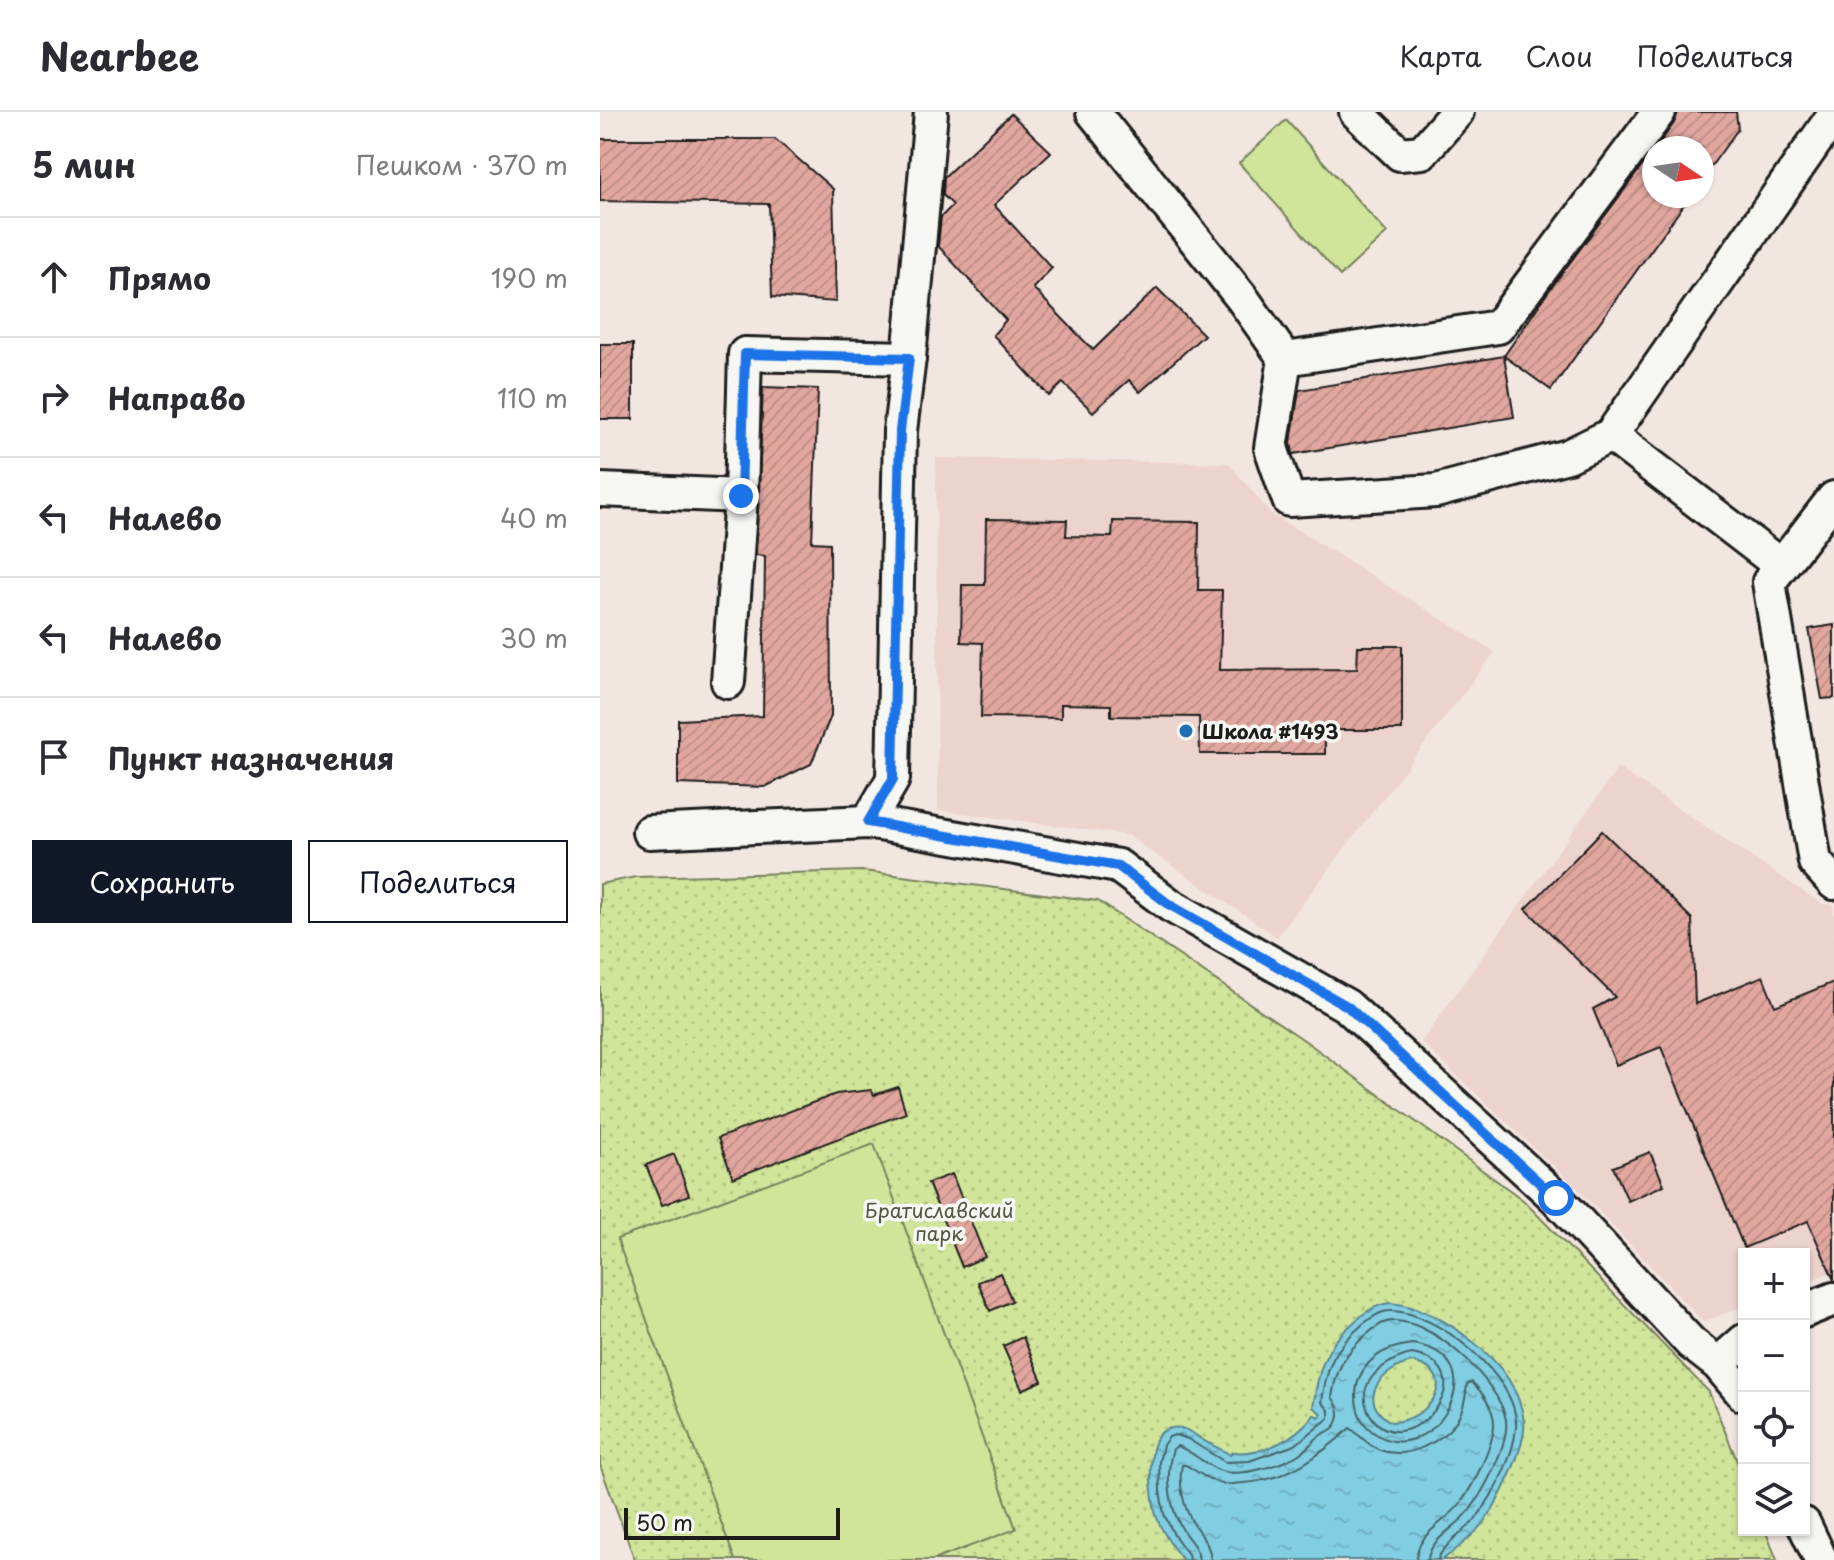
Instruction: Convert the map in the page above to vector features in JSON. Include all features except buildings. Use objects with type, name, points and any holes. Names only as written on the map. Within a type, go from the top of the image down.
[{"type":"lane","points":[[868,822],[893,779],[900,431],[931,112]]},
{"type":"lane","points":[[1093,112],[1242,298],[1285,359],[1271,448],[1289,500],[1436,491],[1568,456],[1611,435],[1834,115]]},
{"type":"lane","points":[[1356,112],[1400,154],[1422,152],[1457,112]]},
{"type":"lane","points":[[1285,359],[1498,327],[1659,112]]},
{"type":"lane","points":[[728,682],[741,496],[745,354],[909,358]]},
{"type":"lane","points":[[1611,435],[1780,565]]},
{"type":"lane","points":[[600,490],[741,496]]},
{"type":"lane","points":[[1834,498],[1769,582],[1815,862],[1834,883]]},
{"type":"lane","points":[[649,832],[868,822],[1118,866],[1170,905],[1347,1006],[1556,1198],[1691,1343],[1718,1364],[1741,1392]]},
{"type":"lane","points":[[1810,1309],[1834,1299]]},
{"type":"lane","points":[[1718,1364],[1738,1346]]},
{"type":"lane","points":[[1810,1536],[1821,1560]]},
{"type":"shaded area","name":"Школа #1493","points":[[936,458],[1229,463],[1270,513],[1495,652],[1277,937],[1127,835],[938,810]]},
{"type":"shaded area","points":[[1618,768],[1822,904],[1834,905],[1834,1271],[1810,1281],[1810,1248],[1738,1248],[1738,1308],[1703,1322],[1580,1191],[1421,1042]]},
{"type":"green space","points":[[1286,120],[1387,233],[1340,276],[1239,163]]},
{"type":"green space","name":"Братиславский парк","points":[[863,871],[1098,901],[1304,1040],[1523,1200],[1709,1392],[1738,1463],[1738,1536],[1767,1536],[1777,1560],[635,1560],[600,1465],[600,884],[636,877]]},
{"type":"green space","points":[[874,1144],[1016,1529],[933,1560],[735,1560],[617,1239]]},
{"type":"water","points":[[1384,1304],[1413,1308],[1454,1327],[1491,1357],[1518,1398],[1524,1422],[1521,1445],[1503,1489],[1483,1523],[1442,1560],[1183,1560],[1162,1529],[1153,1496],[1152,1453],[1162,1432],[1182,1428],[1230,1455],[1232,1452],[1256,1451],[1278,1444],[1297,1432],[1314,1415],[1320,1417],[1322,1414],[1313,1407],[1320,1371],[1329,1351],[1342,1333],[1365,1313]],"holes":[[[1412,1362],[1436,1376],[1438,1386],[1428,1406],[1405,1420],[1391,1422],[1380,1413],[1373,1395],[1382,1378]]]},
{"type":"place","name":"Школа #1493","points":[[1186,731]]},
{"type":"route","points":[[741,496],[745,354],[909,358],[900,431],[893,779],[868,822],[1118,866],[1170,905],[1347,1006],[1556,1198]]}]
